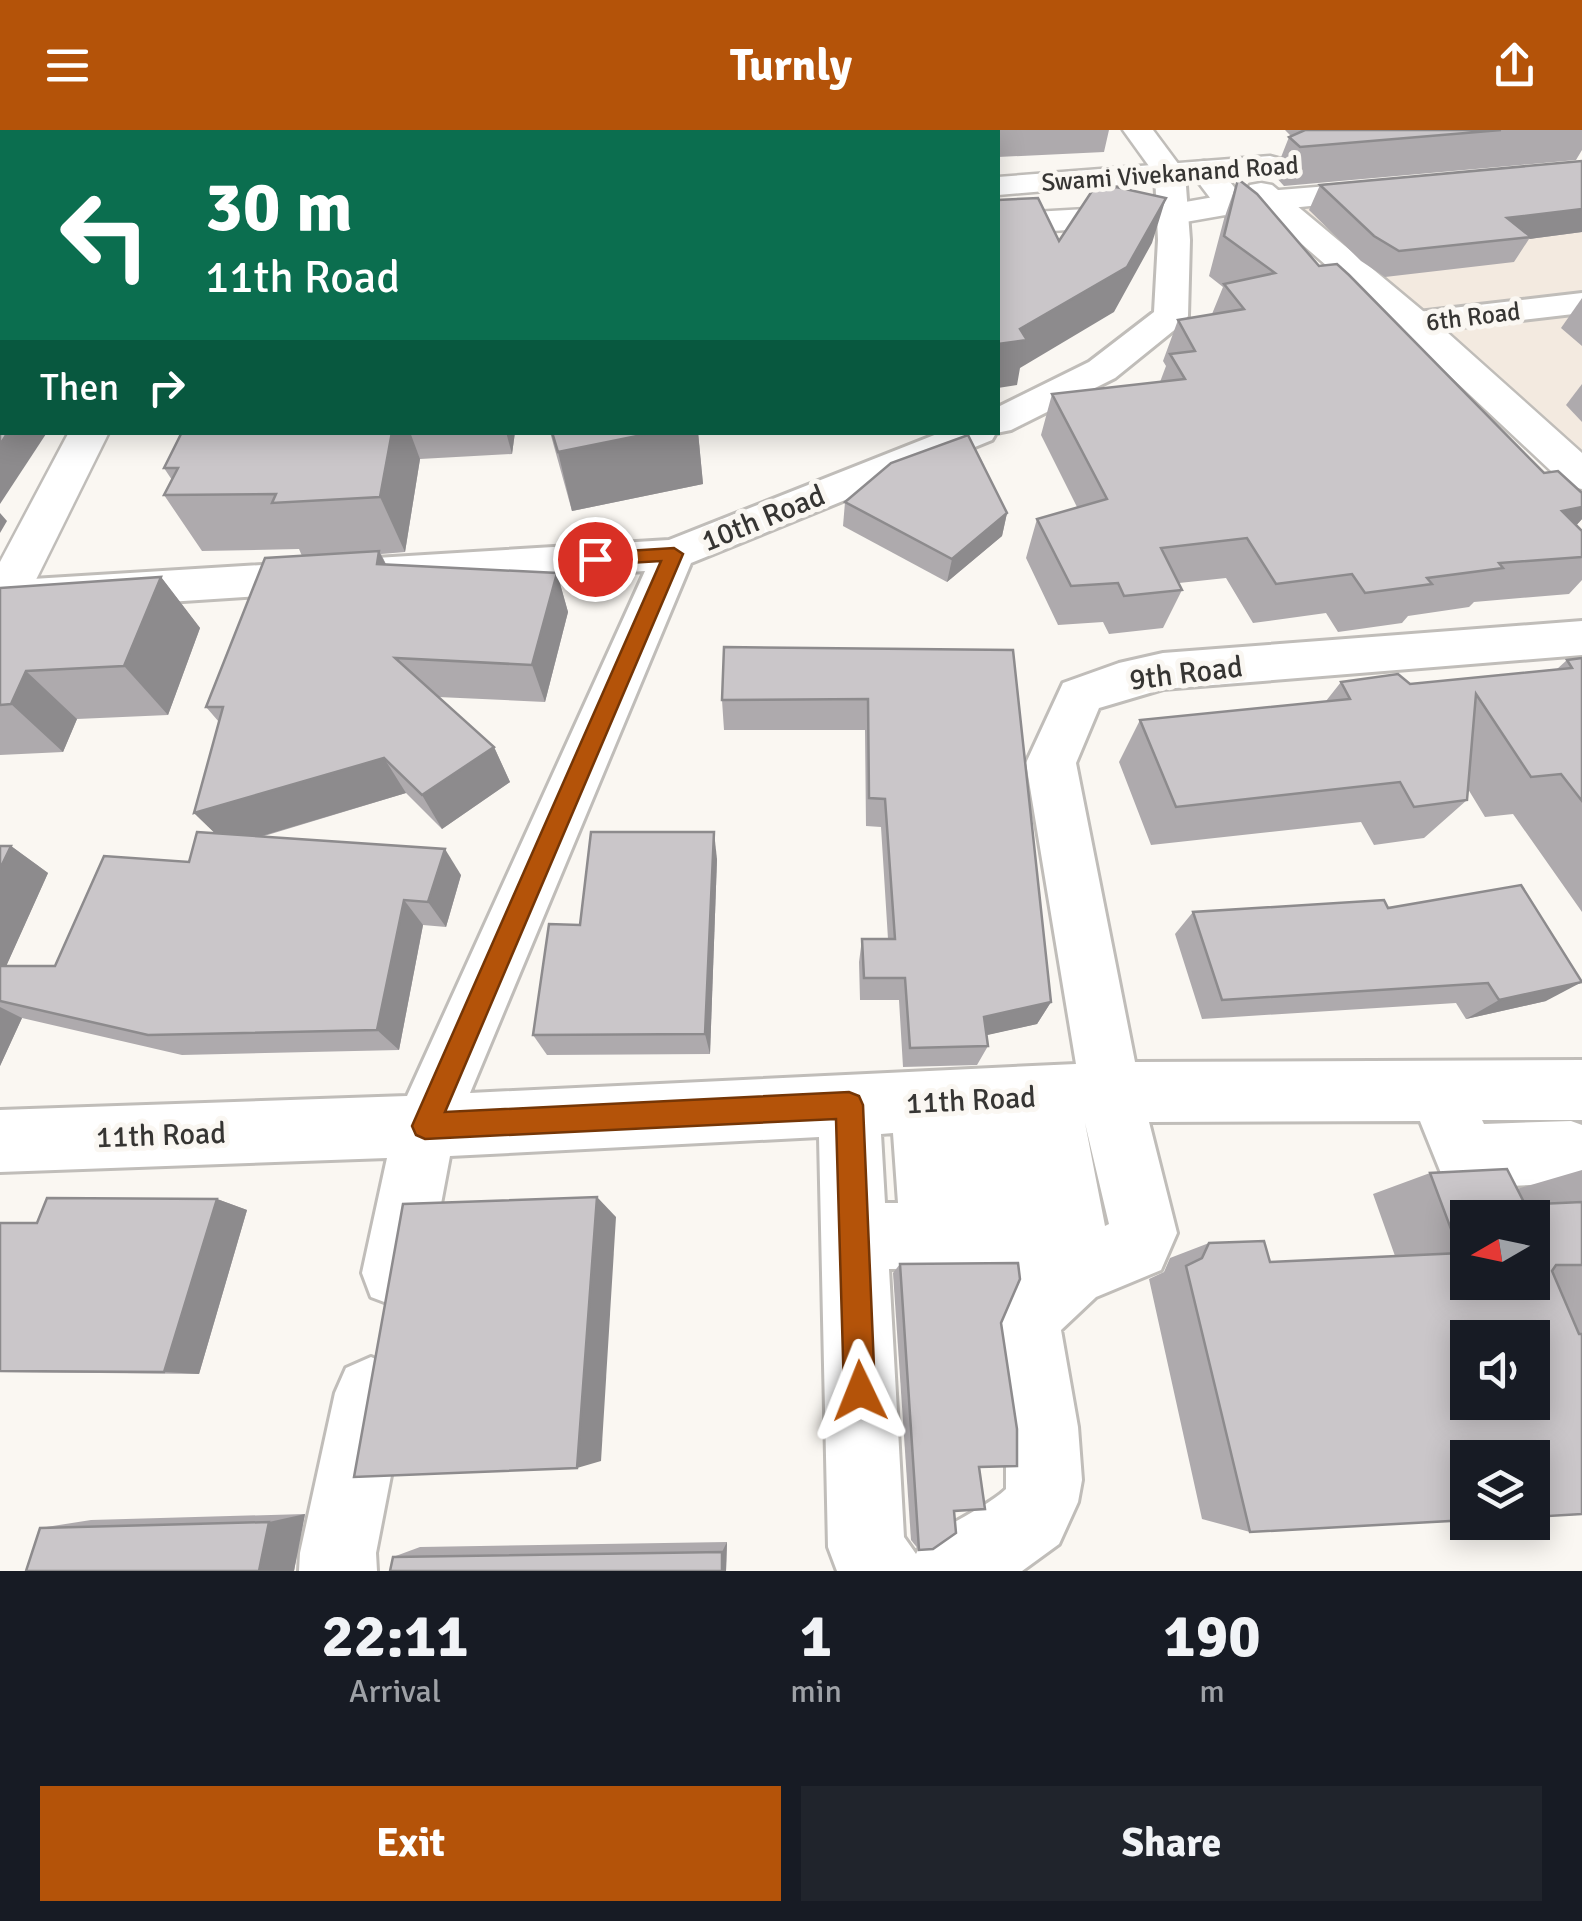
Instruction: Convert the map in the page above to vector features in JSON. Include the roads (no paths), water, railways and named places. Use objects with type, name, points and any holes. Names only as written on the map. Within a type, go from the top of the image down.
[{"type":"street","points":[[1000,421],[1102,370],[1171,316],[1174,214],[1170,173],[1138,130]]},
{"type":"street","name":"Swami Vivekanand Road","points":[[1000,224],[1174,214],[1246,190],[1296,164]]},
{"type":"street","name":"Swami Vivekanand Road","points":[[1000,186],[1204,170],[1246,190],[1425,186]]},
{"type":"street","points":[[1246,190],[1416,324],[1582,476]]},
{"type":"street","points":[[1246,190],[1298,261],[1392,354]]},
{"type":"street","name":"6th Road","points":[[1364,328],[1582,303]]},
{"type":"street","points":[[2,600],[88,435]]},
{"type":"street","name":"10th Road","points":[[2,600],[674,554],[971,435]]},
{"type":"street","points":[[338,1571],[338,1553],[425,1126],[674,554]]},
{"type":"street","name":"9th Road","points":[[971,1099],[1050,763],[1080,696],[1119,681],[1164,672],[1582,638]]},
{"type":"street","points":[[1466,1156],[1567,1156],[1547,1090]]},
{"type":"street","name":"11th Road","points":[[0,1141],[425,1126],[971,1099],[1547,1090]]},
{"type":"street","points":[[1439,1091],[1484,1200]]},
{"type":"street","points":[[884,1571],[871,1560],[866,1546],[917,1235],[971,1099]]},
{"type":"street","points":[[917,1235],[971,1099]]},
{"type":"street","points":[[917,1235],[1054,1266],[1138,1247],[1144,1233],[971,1099]]},
{"type":"street","points":[[971,1099],[1054,1266]]},
{"type":"street","points":[[947,1571],[1032,1518],[1041,1504],[1045,1458],[1026,1328],[1054,1266]]}]
